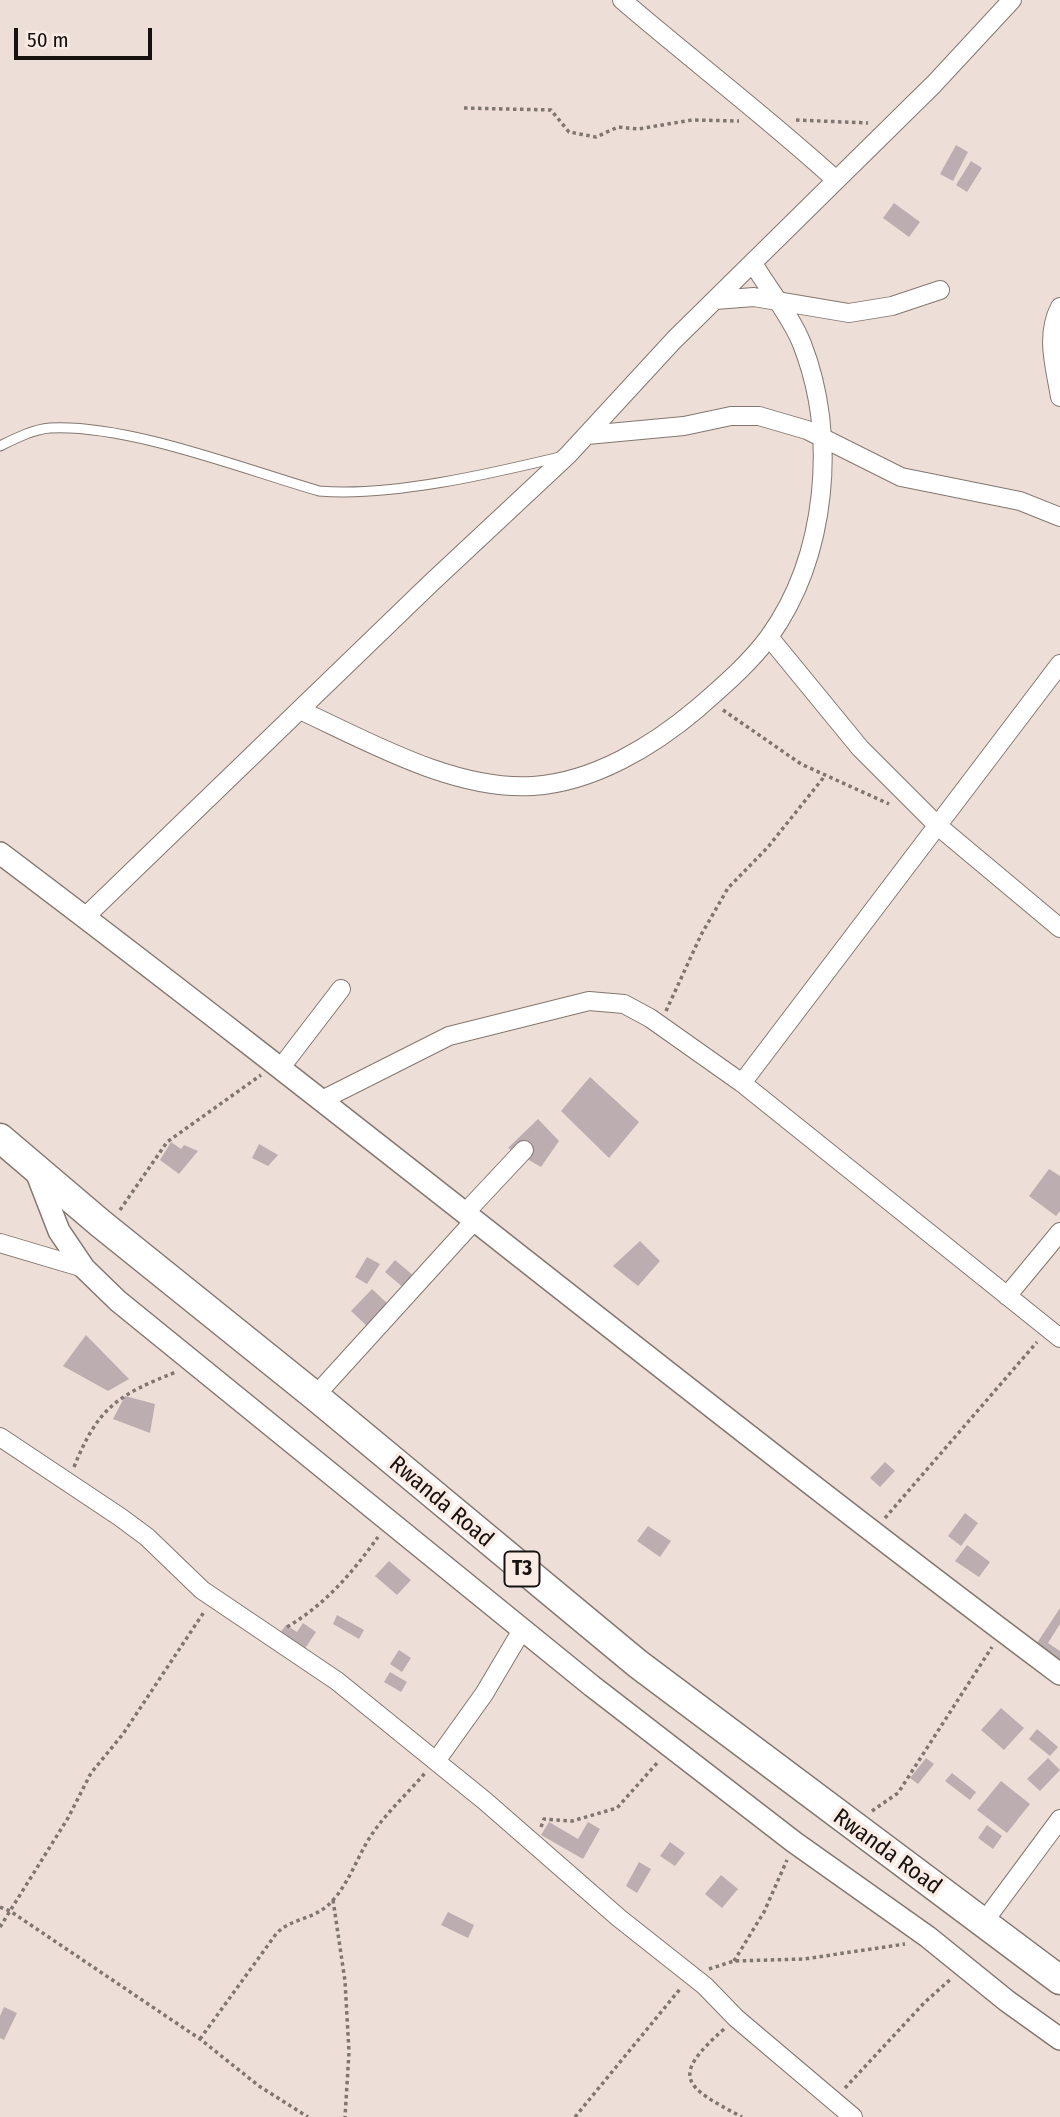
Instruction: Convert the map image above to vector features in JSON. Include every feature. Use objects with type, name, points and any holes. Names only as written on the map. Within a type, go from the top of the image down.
[{"type":"highway","name":"Rwanda Road","points":[[0,1138],[638,1664],[1060,1980]]},
{"type":"street","points":[[622,0],[736,97],[772,121],[836,180]]},
{"type":"street","points":[[85,917],[568,456],[715,300],[891,126],[1012,0]]},
{"type":"street","points":[[300,710],[422,766],[473,780],[533,786],[589,774],[636,752],[732,678],[769,637],[800,581],[812,544],[820,498],[821,437],[818,392],[801,341],[752,263]]},
{"type":"street","points":[[715,300],[754,297],[849,313],[892,306],[940,290]]},
{"type":"street","points":[[1060,307],[1051,327],[1060,397]]},
{"type":"street","points":[[587,435],[684,425],[731,416],[759,416],[807,430],[901,477],[1020,501],[1060,516]]},
{"type":"street","points":[[769,637],[860,748],[938,826],[1060,928]]},
{"type":"street","points":[[742,1083],[1060,664]]},
{"type":"street","points":[[0,853],[279,1064],[873,1534],[1060,1674]]},
{"type":"street","points":[[279,1064],[341,989]]},
{"type":"street","points":[[324,1099],[449,1036],[539,1011],[589,1001],[624,1004],[660,1025],[742,1083],[1060,1338]]},
{"type":"street","points":[[315,1396],[524,1150]]},
{"type":"street","points":[[35,1169],[58,1231],[84,1268],[118,1301],[522,1630],[670,1746],[794,1842],[928,1937],[1060,2039]]},
{"type":"street","points":[[1007,1296],[1060,1232]]},
{"type":"street","points":[[0,1243],[84,1268]]},
{"type":"street","points":[[0,1437],[147,1537],[192,1583],[337,1681],[693,1977],[853,2117]]},
{"type":"street","points":[[436,1761],[484,1693],[522,1630]]},
{"type":"street","points":[[983,1923],[1060,1819]]},
{"type":"lane","points":[[0,446],[48,428],[92,430],[135,438],[319,491],[345,494],[481,476],[568,456]]},
{"type":"path","points":[[464,108],[551,110],[569,132],[596,137],[618,127],[638,129],[692,120],[772,121],[813,118],[891,126]]},
{"type":"path","points":[[705,701],[739,719],[824,777],[893,806]]},
{"type":"path","points":[[660,1025],[701,935],[728,888],[768,847],[824,777]]},
{"type":"path","points":[[100,1223],[121,1209],[167,1143],[279,1064]]},
{"type":"path","points":[[873,1534],[916,1480],[1031,1351],[1039,1337]]},
{"type":"path","points":[[67,1482],[82,1447],[101,1414],[139,1388],[194,1364]]},
{"type":"path","points":[[271,1636],[304,1617],[330,1596],[349,1577],[389,1521]]},
{"type":"path","points":[[0,1927],[68,1818],[91,1773],[123,1734],[213,1598]]},
{"type":"path","points":[[843,1820],[864,1815],[893,1798],[965,1685],[1003,1632]]},
{"type":"path","points":[[534,1844],[544,1819],[572,1821],[617,1808],[670,1746]]},
{"type":"path","points":[[200,2039],[276,1934],[284,1927],[320,1912],[333,1900],[351,1875],[372,1834],[436,1761]]},
{"type":"path","points":[[734,1961],[764,1912],[794,1842]]},
{"type":"path","points":[[333,1900],[345,1981],[349,2052],[345,2117]]},
{"type":"path","points":[[0,1907],[10,1911],[200,2039],[259,2086],[308,2117]]},
{"type":"path","points":[[575,2117],[672,1996],[693,1977],[734,1961],[768,1962],[857,1953],[928,1937]]},
{"type":"path","points":[[834,2101],[925,2002],[965,1968]]},
{"type":"path","points":[[737,2018],[694,2058],[688,2069],[691,2082],[717,2104],[742,2117]]},
{"type":"building","points":[[956,145],[968,152],[953,181],[940,174]]},
{"type":"building","points":[[971,161],[982,168],[967,192],[956,185]]},
{"type":"building","points":[[894,203],[920,222],[909,237],[883,218]]},
{"type":"building","points":[[590,1077],[639,1122],[609,1158],[561,1111]]},
{"type":"building","points":[[538,1119],[559,1141],[541,1167],[508,1148]]},
{"type":"building","points":[[171,1142],[181,1149],[184,1145],[198,1151],[179,1174],[160,1160]]},
{"type":"building","points":[[259,1144],[278,1155],[268,1166],[252,1158]]},
{"type":"building","points":[[1049,1169],[1060,1176],[1060,1211],[1056,1216],[1029,1196]]},
{"type":"building","points":[[640,1241],[660,1261],[638,1286],[613,1266]]},
{"type":"building","points":[[367,1257],[380,1264],[367,1284],[355,1277]]},
{"type":"building","points":[[395,1260],[415,1277],[405,1289],[385,1272]]},
{"type":"building","points":[[372,1289],[388,1304],[367,1326],[351,1311]]},
{"type":"building","points":[[86,1335],[129,1379],[108,1391],[63,1366]]},
{"type":"building","points":[[125,1396],[155,1404],[150,1433],[113,1419]]},
{"type":"building","points":[[885,1462],[895,1471],[880,1487],[870,1478]]},
{"type":"building","points":[[965,1513],[978,1523],[961,1546],[948,1536]]},
{"type":"building","points":[[648,1526],[671,1541],[660,1557],[637,1541]]},
{"type":"building","points":[[967,1545],[990,1562],[979,1577],[955,1561]]},
{"type":"building","points":[[389,1561],[411,1580],[397,1595],[375,1576]]},
{"type":"building","points":[[1060,1608],[1060,1624],[1048,1643],[1060,1651],[1060,1659],[1037,1643]]},
{"type":"building","points":[[337,1615],[364,1630],[359,1639],[333,1624]]},
{"type":"building","points":[[303,1623],[316,1632],[304,1650],[279,1634],[286,1625],[297,1632]]},
{"type":"building","points":[[399,1650],[411,1658],[402,1672],[390,1664]]},
{"type":"building","points":[[390,1672],[407,1682],[401,1692],[384,1682]]},
{"type":"building","points":[[1001,1708],[1024,1728],[1004,1750],[981,1730]]},
{"type":"building","points":[[1037,1729],[1058,1747],[1050,1756],[1029,1739]]},
{"type":"building","points":[[926,1758],[934,1764],[918,1784],[910,1778]]},
{"type":"building","points":[[1048,1758],[1060,1770],[1040,1791],[1027,1779]]},
{"type":"building","points":[[952,1773],[976,1792],[970,1800],[945,1781]]},
{"type":"building","points":[[1001,1781],[1030,1804],[1007,1833],[977,1810]]},
{"type":"building","points":[[549,1822],[578,1839],[588,1822],[600,1829],[583,1859],[541,1835]]},
{"type":"building","points":[[987,1825],[1002,1836],[993,1849],[978,1838]]},
{"type":"building","points":[[670,1842],[685,1853],[675,1866],[660,1856]]},
{"type":"building","points":[[639,1862],[651,1869],[637,1893],[626,1886]]},
{"type":"building","points":[[721,1875],[738,1889],[722,1908],[705,1894]]},
{"type":"building","points":[[448,1912],[474,1925],[468,1938],[441,1925]]},
{"type":"building","points":[[4,2007],[17,2013],[4,2040],[0,2038],[0,2016]]}]
